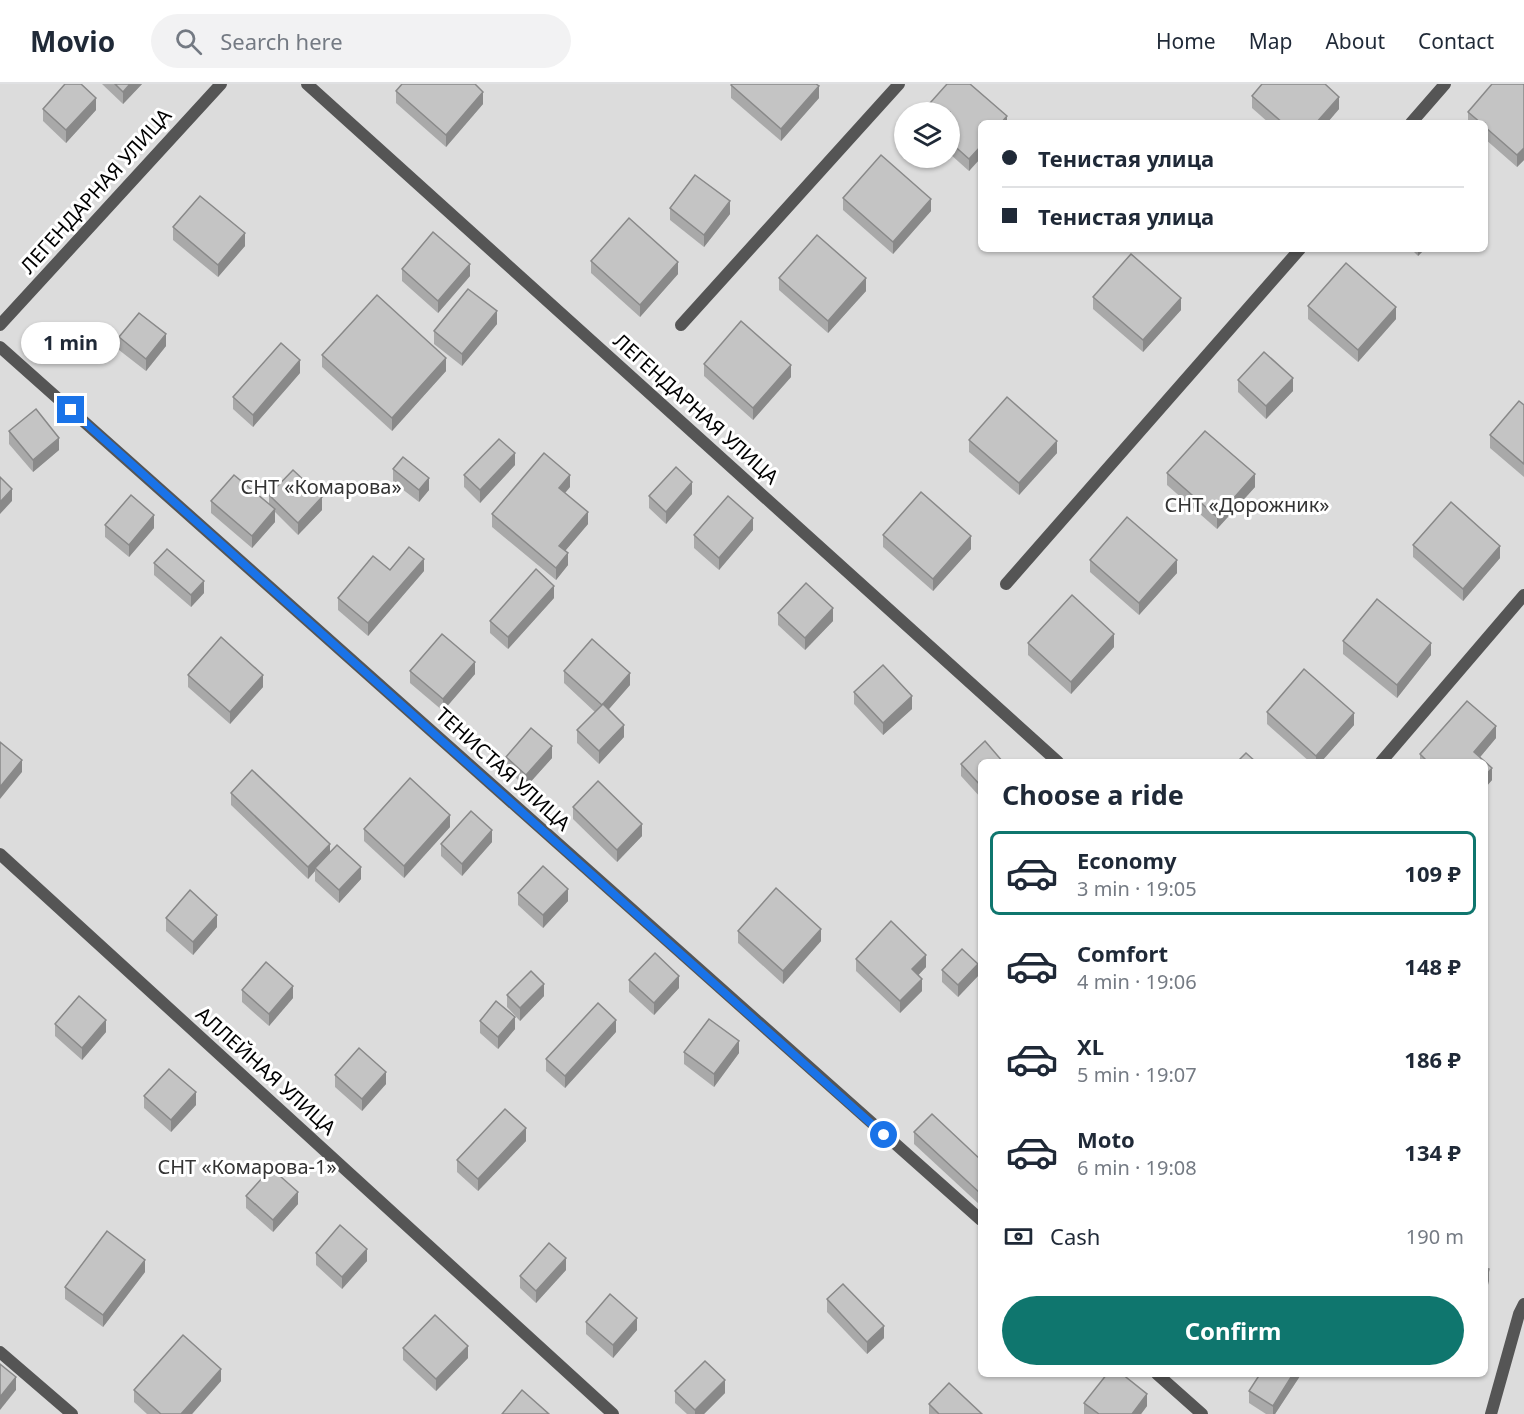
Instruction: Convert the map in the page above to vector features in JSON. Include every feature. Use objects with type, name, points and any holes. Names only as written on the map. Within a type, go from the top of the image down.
[{"type":"street","name":"ЛЕГЕНДАРНАЯ УЛИЦА","points":[[0,325],[220,84]]},
{"type":"street","name":"ЛЕГЕНДАРНАЯ УЛИЦА","points":[[307,84],[1055,759]]},
{"type":"street","points":[[681,325],[899,84]]},
{"type":"street","points":[[1414,120],[1445,84]]},
{"type":"street","points":[[1006,584],[1297,252]]},
{"type":"street","name":"ТЕНИСТАЯ УЛИЦА","points":[[0,347],[978,1217]]},
{"type":"street","points":[[1384,759],[1524,595]]},
{"type":"street","name":"АЛЛЕЙНАЯ УЛИЦА","points":[[0,854],[613,1414]]},
{"type":"street","points":[[1491,1414],[1519,1314],[1524,1304]]},
{"type":"street","points":[[0,1352],[72,1414]]},
{"type":"street","points":[[1160,1377],[1202,1414]]},
{"type":"green space","points":[[0,84],[1524,84],[1524,1414],[0,1414]]},
{"type":"building","points":[[65,84],[81,84],[96,98],[66,130],[43,109]]},
{"type":"building","points":[[115,84],[130,84],[123,92]]},
{"type":"building","points":[[402,84],[475,84],[483,92],[446,135],[396,91]]},
{"type":"building","points":[[732,84],[816,84],[819,86],[781,129]]},
{"type":"building","points":[[947,84],[970,84],[1007,116],[1004,120],[978,120],[978,149],[969,159],[960,151],[960,102],[931,102]]},
{"type":"building","points":[[1262,84],[1325,84],[1339,97],[1319,120],[1280,120],[1252,96]]},
{"type":"building","points":[[1492,84],[1523,84],[1524,148],[1517,155],[1488,130],[1488,120],[1477,120],[1468,112]]},
{"type":"building","points":[[881,155],[931,199],[893,242],[843,198]]},
{"type":"building","points":[[695,175],[730,201],[704,235],[670,208]]},
{"type":"building","points":[[200,196],[245,233],[218,265],[173,227]]},
{"type":"building","points":[[629,218],[678,262],[640,305],[591,261]]},
{"type":"building","points":[[433,232],[470,264],[438,301],[402,269]]},
{"type":"building","points":[[817,235],[866,278],[828,321],[779,278]]},
{"type":"building","points":[[1131,254],[1181,298],[1143,340],[1093,297]]},
{"type":"building","points":[[1346,263],[1396,307],[1358,350],[1308,306]]},
{"type":"building","points":[[468,289],[497,311],[462,354],[434,331]]},
{"type":"building","points":[[377,295],[446,358],[392,418],[322,355]]},
{"type":"building","points":[[139,313],[166,334],[146,359],[119,337]]},
{"type":"building","points":[[741,321],[791,365],[753,408],[704,364]]},
{"type":"building","points":[[281,343],[300,360],[253,415],[233,397]]},
{"type":"building","points":[[1264,352],[1293,378],[1266,406],[1238,380]]},
{"type":"building","points":[[1007,397],[1057,441],[1019,483],[969,440]]},
{"type":"building","points":[[1519,401],[1524,405],[1524,464],[1490,435]]},
{"type":"building","points":[[36,409],[59,438],[33,460],[9,431]]},
{"type":"building","points":[[1205,431],[1255,474],[1217,517],[1167,473]]},
{"type":"building","points":[[499,439],[515,453],[480,490],[464,475]]},
{"type":"building","points":[[544,453],[570,475],[559,488],[588,512],[559,546],[568,553],[556,568],[492,514]]},
{"type":"building","points":[[403,457],[429,478],[419,490],[393,469]]},
{"type":"building","points":[[676,467],[692,482],[666,512],[649,496]]},
{"type":"building","points":[[293,470],[322,497],[298,523],[269,495]]},
{"type":"building","points":[[234,475],[275,509],[252,536],[211,501]]},
{"type":"building","points":[[0,477],[12,489],[0,502]]},
{"type":"building","points":[[921,492],[971,536],[933,579],[883,535]]},
{"type":"building","points":[[131,495],[154,515],[129,545],[105,525]]},
{"type":"building","points":[[728,496],[753,518],[719,558],[694,535]]},
{"type":"building","points":[[1451,502],[1500,546],[1463,589],[1413,545]]},
{"type":"building","points":[[1127,517],[1177,560],[1139,603],[1090,560]]},
{"type":"building","points":[[409,547],[424,559],[368,623],[338,598],[373,556],[390,570]]},
{"type":"building","points":[[167,549],[204,581],[191,595],[154,563]]},
{"type":"building","points":[[536,569],[554,586],[508,637],[490,621]]},
{"type":"building","points":[[806,583],[833,608],[805,638],[778,613]]},
{"type":"building","points":[[1072,595],[1114,634],[1071,682],[1028,643]]},
{"type":"building","points":[[1377,599],[1431,643],[1397,685],[1343,641]]},
{"type":"building","points":[[442,634],[475,662],[443,699],[410,671]]},
{"type":"building","points":[[221,637],[263,675],[230,712],[188,675]]},
{"type":"building","points":[[592,639],[630,673],[602,705],[564,671]]},
{"type":"building","points":[[883,665],[912,696],[883,723],[854,692]]},
{"type":"building","points":[[1304,669],[1354,713],[1316,756],[1267,712]]},
{"type":"building","points":[[1467,701],[1496,726],[1474,752],[1482,759],[1425,759],[1420,754]]},
{"type":"building","points":[[603,704],[624,725],[599,751],[577,730]]},
{"type":"building","points":[[531,728],[552,746],[526,775],[506,757]]},
{"type":"building","points":[[985,741],[1000,759],[978,759],[978,783],[961,764]]},
{"type":"building","points":[[0,742],[22,760],[0,787]]},
{"type":"building","points":[[1246,753],[1253,759],[1240,759]]},
{"type":"building","points":[[252,770],[330,844],[308,867],[231,793]]},
{"type":"building","points":[[410,778],[450,815],[404,866],[364,829]]},
{"type":"building","points":[[598,781],[642,824],[617,850],[573,807]]},
{"type":"building","points":[[471,811],[492,830],[462,864],[441,844]]},
{"type":"building","points":[[337,845],[361,867],[339,890],[315,868]]},
{"type":"building","points":[[543,866],[568,889],[543,915],[518,893]]},
{"type":"building","points":[[776,888],[821,929],[783,971],[738,931]]},
{"type":"building","points":[[190,890],[217,915],[193,942],[166,918]]},
{"type":"building","points":[[891,921],[926,955],[912,969],[922,979],[900,1001],[856,959]]},
{"type":"building","points":[[962,949],[978,964],[958,985],[942,970]]},
{"type":"building","points":[[655,953],[679,976],[654,1003],[629,980]]},
{"type":"building","points":[[266,962],[293,986],[269,1014],[242,990]]},
{"type":"building","points":[[531,971],[544,984],[520,1008],[507,995]]},
{"type":"building","points":[[79,996],[106,1020],[82,1048],[55,1024]]},
{"type":"building","points":[[496,1001],[515,1017],[498,1037],[480,1021]]},
{"type":"building","points":[[598,1003],[616,1020],[565,1076],[546,1059]]},
{"type":"building","points":[[709,1019],[739,1041],[714,1074],[684,1052]]},
{"type":"building","points":[[359,1048],[386,1072],[362,1099],[335,1075]]},
{"type":"building","points":[[169,1069],[196,1092],[171,1120],[144,1096]]},
{"type":"building","points":[[505,1109],[526,1128],[478,1179],[457,1160]]},
{"type":"building","points":[[932,1114],[978,1157],[978,1191],[914,1132]]},
{"type":"building","points":[[271,1168],[298,1192],[273,1220],[246,1196]]},
{"type":"building","points":[[340,1225],[367,1249],[342,1277],[316,1253]]},
{"type":"building","points":[[107,1231],[145,1260],[103,1315],[65,1287]]},
{"type":"building","points":[[549,1243],[566,1258],[536,1291],[520,1276]]},
{"type":"building","points":[[843,1284],[884,1326],[867,1342],[827,1299]]},
{"type":"building","points":[[610,1294],[637,1318],[613,1345],[586,1322]]},
{"type":"building","points":[[435,1315],[468,1346],[436,1379],[403,1348]]},
{"type":"building","points":[[183,1335],[221,1369],[181,1414],[161,1414],[134,1390]]},
{"type":"building","points":[[705,1361],[725,1380],[695,1410],[675,1391]]},
{"type":"building","points":[[0,1364],[16,1377],[0,1397]]},
{"type":"building","points":[[1105,1377],[1126,1377],[1147,1394],[1132,1414],[1099,1414],[1084,1403]]},
{"type":"building","points":[[1258,1377],[1291,1377],[1273,1406],[1249,1391]]},
{"type":"building","points":[[949,1383],[982,1414],[939,1414],[929,1404]]},
{"type":"building","points":[[522,1390],[549,1414],[502,1414]]},
{"type":"route","points":[[71,410],[884,1135]]},
{"type":"park label","name":"СНТ «Комарова»","points":[[321,487]]},
{"type":"park label","name":"СНТ «Дорожник»","points":[[1247,505]]},
{"type":"park label","name":"СНТ «Комарова-1»","points":[[247,1167]]}]
